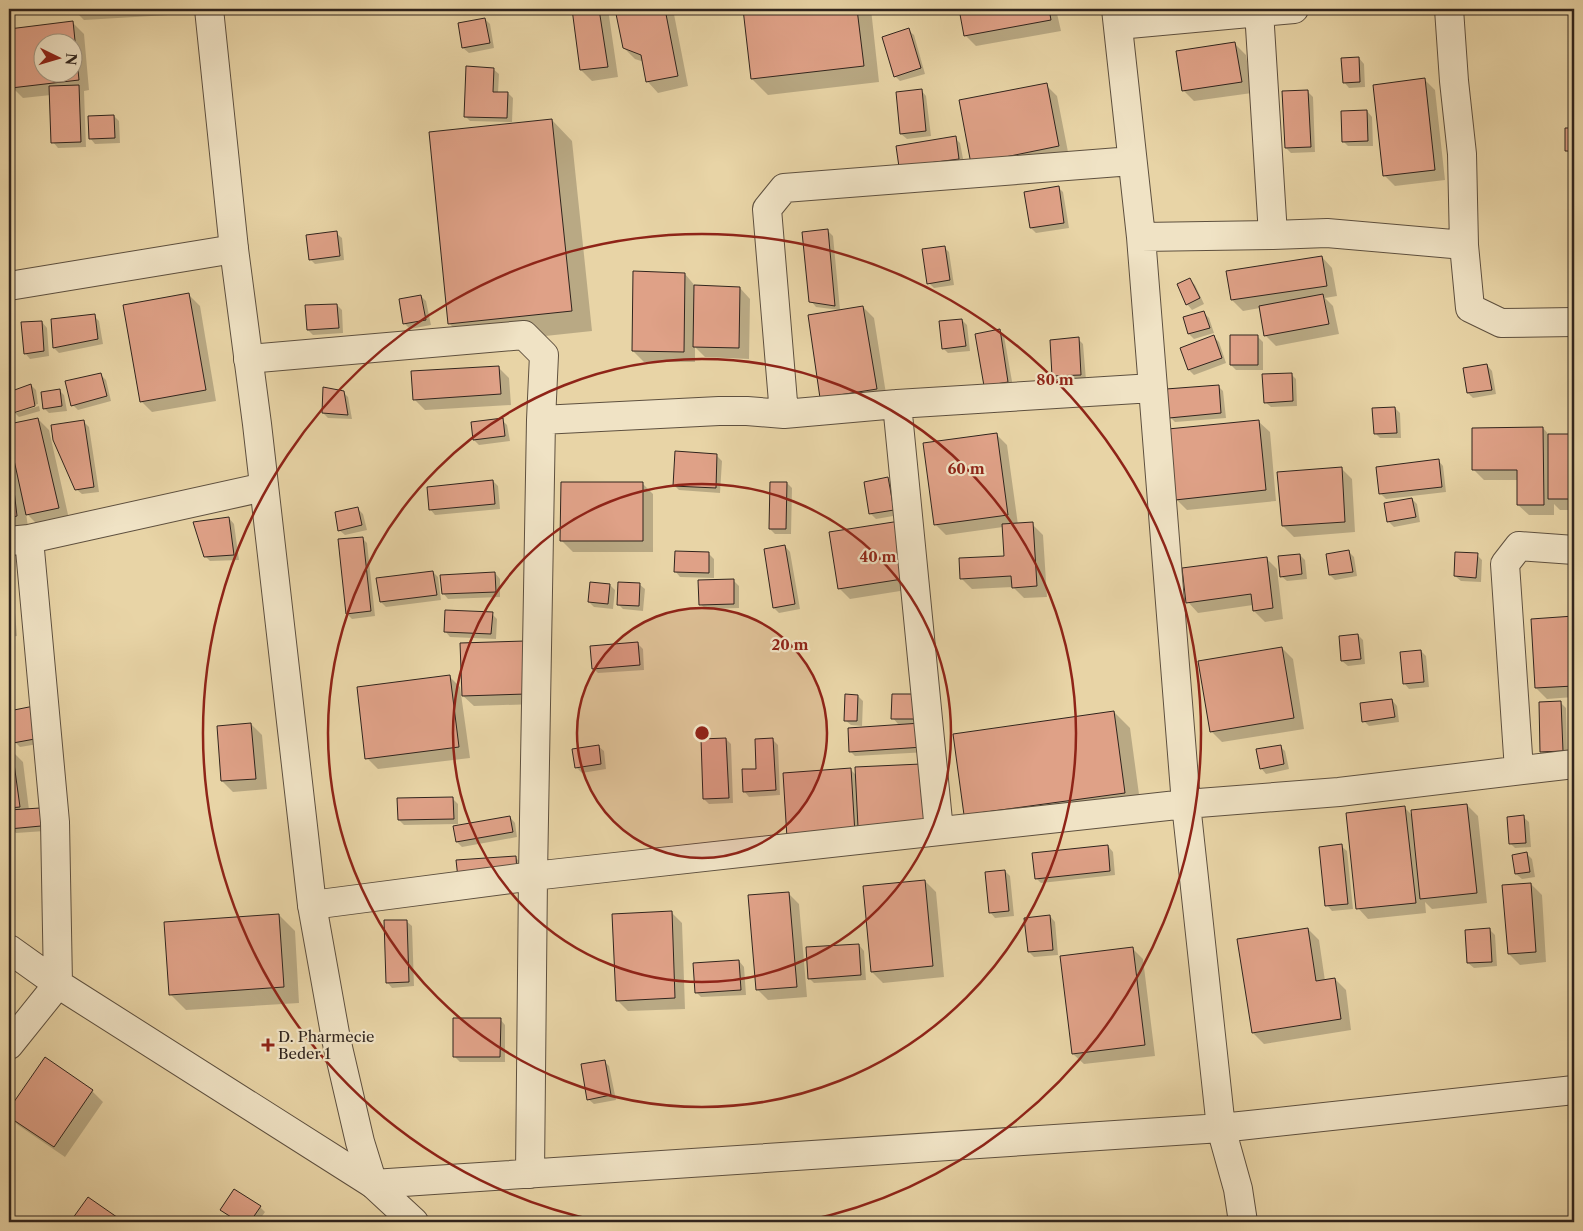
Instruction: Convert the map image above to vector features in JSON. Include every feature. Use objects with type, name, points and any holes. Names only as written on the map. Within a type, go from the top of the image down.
[{"type":"street","points":[[209,9],[234,249],[264,487],[312,906],[336,1040],[358,1134],[373,1184]]},
{"type":"street","points":[[1243,1222],[1238,1189],[1221,1128],[1186,804],[1141,237],[1117,17],[1294,9]]},
{"type":"street","points":[[1449,9],[1462,154],[1464,244],[1470,308],[1501,323],[1574,322]]},
{"type":"street","points":[[1259,11],[1273,235]]},
{"type":"street","points":[[784,414],[767,210],[784,188],[1132,160]]},
{"type":"street","points":[[1141,237],[1327,233],[1464,244]]},
{"type":"street","points":[[9,286],[234,249]]},
{"type":"street","points":[[248,359],[524,335],[544,355],[541,420],[533,876],[530,1174]]},
{"type":"street","points":[[541,420],[719,411],[784,414],[898,404],[1153,388]]},
{"type":"street","points":[[898,404],[939,831]]},
{"type":"street","points":[[9,1045],[58,984],[55,822],[19,540],[264,487]]},
{"type":"street","points":[[1520,770],[1505,564],[1519,546],[1574,550]]},
{"type":"street","points":[[312,906],[533,876],[1186,804],[1340,792],[1574,764]]},
{"type":"street","points":[[9,949],[58,984],[373,1184],[414,1222]]},
{"type":"street","points":[[373,1184],[1221,1128],[1574,1090]]},
{"type":"building","points":[[572,9],[599,9],[608,67],[580,70]]},
{"type":"building","points":[[615,9],[665,9],[678,76],[646,82],[641,55],[623,48]]},
{"type":"building","points":[[743,9],[857,9],[864,66],[751,79]]},
{"type":"building","points":[[959,9],[1049,9],[1051,20],[964,36]]},
{"type":"building","points":[[485,18],[490,43],[462,48],[458,23]]},
{"type":"building","points":[[73,21],[74,32],[32,32],[32,82],[62,82],[11,88],[9,29]]},
{"type":"building","points":[[909,28],[921,68],[894,77],[882,37]]},
{"type":"building","points":[[1235,42],[1242,82],[1182,91],[1176,51]]},
{"type":"building","points":[[1359,57],[1360,82],[1343,83],[1341,58]]},
{"type":"building","points":[[466,66],[494,68],[493,92],[508,92],[507,118],[464,117]]},
{"type":"building","points":[[1425,78],[1435,170],[1383,176],[1373,85]]},
{"type":"building","points":[[1047,83],[1059,146],[971,164],[959,100]]},
{"type":"building","points":[[79,85],[81,142],[51,143],[49,86]]},
{"type":"building","points":[[922,89],[926,131],[900,134],[896,92]]},
{"type":"building","points":[[1308,90],[1311,147],[1285,148],[1282,91]]},
{"type":"building","points":[[1367,110],[1368,141],[1342,142],[1341,111]]},
{"type":"building","points":[[114,115],[115,138],[89,139],[88,116]]},
{"type":"building","points":[[552,119],[572,311],[448,324],[429,132]]},
{"type":"building","points":[[1565,128],[1574,128],[1574,151],[1565,151]]},
{"type":"building","points":[[956,136],[959,159],[899,167],[896,146]]},
{"type":"building","points":[[1059,186],[1064,223],[1030,228],[1024,192]]},
{"type":"building","points":[[828,229],[835,306],[809,302],[802,232]]},
{"type":"building","points":[[337,231],[340,256],[309,260],[306,235]]},
{"type":"building","points":[[945,246],[950,280],[927,284],[922,249]]},
{"type":"building","points":[[1322,256],[1327,286],[1231,300],[1226,271]]},
{"type":"building","points":[[633,271],[685,273],[684,352],[632,351]]},
{"type":"building","points":[[1190,278],[1200,298],[1186,305],[1177,284]]},
{"type":"building","points":[[694,285],[740,287],[739,348],[693,347]]},
{"type":"building","points":[[189,293],[206,390],[140,402],[123,305]]},
{"type":"building","points":[[1323,294],[1329,324],[1264,336],[1259,306]]},
{"type":"building","points":[[421,295],[426,320],[403,324],[399,299]]},
{"type":"building","points":[[337,304],[339,328],[307,330],[305,305]]},
{"type":"building","points":[[863,306],[877,389],[820,398],[808,315]]},
{"type":"building","points":[[1204,311],[1210,328],[1188,334],[1183,317]]},
{"type":"building","points":[[95,314],[98,339],[53,348],[51,319]]},
{"type":"building","points":[[962,319],[966,346],[942,349],[939,321]]},
{"type":"building","points":[[42,321],[44,351],[24,354],[21,322]]},
{"type":"building","points":[[1000,329],[1008,382],[984,386],[975,334]]},
{"type":"building","points":[[1214,335],[1222,358],[1188,370],[1180,348]]},
{"type":"building","points":[[1230,335],[1258,335],[1258,365],[1230,365]]},
{"type":"building","points":[[1079,337],[1081,375],[1052,376],[1050,340]]},
{"type":"building","points":[[1487,364],[1492,390],[1467,393],[1463,368]]},
{"type":"building","points":[[499,366],[501,394],[413,400],[411,371]]},
{"type":"building","points":[[101,373],[107,396],[71,406],[65,381]]},
{"type":"building","points":[[1292,373],[1293,401],[1264,403],[1262,374]]},
{"type":"building","points":[[31,384],[35,406],[13,413],[9,392]]},
{"type":"building","points":[[1219,385],[1221,413],[1169,418],[1166,389]]},
{"type":"building","points":[[323,387],[344,391],[348,415],[322,413]]},
{"type":"building","points":[[60,389],[62,406],[43,409],[41,392]]},
{"type":"building","points":[[1395,407],[1397,433],[1374,434],[1372,408]]},
{"type":"building","points":[[38,418],[59,508],[26,515],[9,437],[9,424]]},
{"type":"building","points":[[503,418],[505,436],[473,440],[471,422]]},
{"type":"building","points":[[84,420],[94,487],[75,490],[53,440],[51,425]]},
{"type":"building","points":[[1259,420],[1266,490],[1175,500],[1168,429]]},
{"type":"building","points":[[1543,427],[1544,505],[1517,505],[1517,470],[1472,470],[1472,428]]},
{"type":"building","points":[[997,433],[1008,515],[934,525],[923,443]]},
{"type":"building","points":[[1548,434],[1574,434],[1574,499],[1548,499]]},
{"type":"building","points":[[9,447],[17,516],[9,518]]},
{"type":"building","points":[[675,451],[717,454],[716,488],[673,486]]},
{"type":"building","points":[[1439,459],[1442,487],[1379,494],[1376,467]]},
{"type":"building","points":[[1342,467],[1345,522],[1282,526],[1277,472]]},
{"type":"building","points":[[888,477],[894,510],[869,514],[864,482]]},
{"type":"building","points":[[493,480],[495,504],[429,510],[427,487]]},
{"type":"building","points":[[561,482],[643,482],[643,541],[560,541]]},
{"type":"building","points":[[770,482],[787,482],[786,529],[769,529]]},
{"type":"building","points":[[1412,498],[1416,517],[1387,522],[1384,503]]},
{"type":"building","points":[[358,507],[362,525],[338,531],[335,512]]},
{"type":"building","points":[[229,517],[234,555],[204,557],[193,522]]},
{"type":"building","points":[[900,521],[909,578],[838,589],[829,532]]},
{"type":"building","points":[[1033,522],[1037,586],[1012,588],[1011,576],[960,579],[959,558],[1004,556],[1002,524]]},
{"type":"building","points":[[363,537],[371,611],[346,614],[338,539]]},
{"type":"building","points":[[785,545],[795,604],[773,608],[764,549]]},
{"type":"building","points":[[1349,550],[1353,572],[1329,575],[1326,554]]},
{"type":"building","points":[[675,551],[709,552],[709,573],[674,572]]},
{"type":"building","points":[[1455,552],[1478,553],[1476,578],[1454,576]]},
{"type":"building","points":[[1300,554],[1302,574],[1280,577],[1278,556]]},
{"type":"building","points":[[1267,557],[1273,608],[1253,611],[1251,594],[1186,603],[1182,568]]},
{"type":"building","points":[[433,571],[437,595],[380,602],[376,578]]},
{"type":"building","points":[[495,572],[496,592],[442,594],[440,575]]},
{"type":"building","points":[[734,579],[734,604],[699,605],[698,580]]},
{"type":"building","points":[[590,582],[610,584],[608,604],[588,602]]},
{"type":"building","points":[[618,582],[640,583],[639,606],[617,605]]},
{"type":"building","points":[[445,610],[493,612],[491,634],[444,632]]},
{"type":"building","points":[[1574,616],[1574,686],[1535,688],[1531,619]]},
{"type":"building","points":[[1358,634],[1361,659],[1341,661],[1339,636]]},
{"type":"building","points":[[525,641],[526,694],[462,696],[460,643]]},
{"type":"building","points":[[638,642],[640,665],[592,669],[590,646]]},
{"type":"building","points":[[1282,647],[1294,718],[1210,732],[1198,661]]},
{"type":"building","points":[[1421,650],[1424,682],[1403,684],[1400,652]]},
{"type":"building","points":[[450,675],[459,747],[365,759],[357,687]]},
{"type":"building","points":[[845,694],[858,695],[857,721],[844,721]]},
{"type":"building","points":[[892,694],[914,694],[914,719],[891,719]]},
{"type":"building","points":[[1392,699],[1395,717],[1362,722],[1360,703]]},
{"type":"building","points":[[1561,701],[1563,751],[1540,752],[1539,702]]},
{"type":"building","points":[[34,706],[40,738],[13,743],[9,711]]},
{"type":"building","points":[[1114,711],[1125,793],[964,815],[953,734]]},
{"type":"building","points":[[251,723],[256,779],[221,781],[217,726]]},
{"type":"building","points":[[921,723],[923,747],[849,752],[848,728]]},
{"type":"building","points":[[726,738],[729,798],[703,799],[701,739]]},
{"type":"building","points":[[773,738],[776,790],[743,792],[742,769],[756,769],[755,739]]},
{"type":"building","points":[[599,745],[601,764],[575,768],[572,749]]},
{"type":"building","points":[[1281,745],[1284,764],[1260,769],[1256,749]]},
{"type":"building","points":[[12,749],[20,807],[9,808],[9,750]]},
{"type":"building","points":[[921,764],[925,823],[858,827],[855,767]]},
{"type":"building","points":[[851,768],[855,834],[787,838],[783,773]]},
{"type":"building","points":[[453,797],[454,819],[398,820],[397,798]]},
{"type":"building","points":[[1467,804],[1477,893],[1420,899],[1411,810]]},
{"type":"building","points":[[1405,806],[1416,903],[1356,909],[1346,813]]},
{"type":"building","points":[[40,808],[41,826],[9,829],[9,810]]},
{"type":"building","points":[[1524,815],[1526,843],[1509,844],[1507,817]]},
{"type":"building","points":[[510,816],[513,832],[456,842],[453,826]]},
{"type":"building","points":[[1342,844],[1348,904],[1325,906],[1319,847]]},
{"type":"building","points":[[1108,845],[1110,871],[1035,879],[1032,853]]},
{"type":"building","points":[[1527,852],[1530,872],[1515,874],[1512,855]]},
{"type":"building","points":[[516,856],[517,873],[458,878],[456,860]]},
{"type":"building","points":[[1005,870],[1009,911],[989,913],[985,872]]},
{"type":"building","points":[[925,880],[933,966],[871,972],[863,886]]},
{"type":"building","points":[[1531,883],[1536,952],[1508,954],[1502,885]]},
{"type":"building","points":[[789,892],[797,987],[756,990],[748,895]]},
{"type":"building","points":[[672,911],[675,998],[616,1001],[612,914]]},
{"type":"building","points":[[279,914],[284,987],[169,995],[164,922]]},
{"type":"building","points":[[1050,915],[1053,950],[1028,952],[1024,918]]},
{"type":"building","points":[[384,920],[407,920],[409,982],[386,983]]},
{"type":"building","points":[[1308,928],[1316,981],[1335,978],[1341,1019],[1252,1033],[1237,939]]},
{"type":"building","points":[[1490,928],[1492,962],[1467,963],[1465,930]]},
{"type":"building","points":[[859,944],[861,975],[808,979],[806,947]]},
{"type":"building","points":[[1133,947],[1145,1045],[1072,1054],[1060,956]]},
{"type":"building","points":[[739,960],[741,990],[695,993],[693,963]]},
{"type":"building","points":[[453,1018],[501,1018],[500,1057],[453,1057]]},
{"type":"building","points":[[45,1057],[93,1090],[54,1147],[9,1117],[9,1109]]},
{"type":"building","points":[[605,1060],[611,1095],[587,1100],[581,1064]]},
{"type":"building","points":[[234,1189],[261,1206],[250,1222],[239,1222],[220,1210]]},
{"type":"building","points":[[88,1197],[124,1222],[70,1222]]},
{"type":"place","name":"D. Pharmecie Beder 1","points":[[268,1045]]}]
